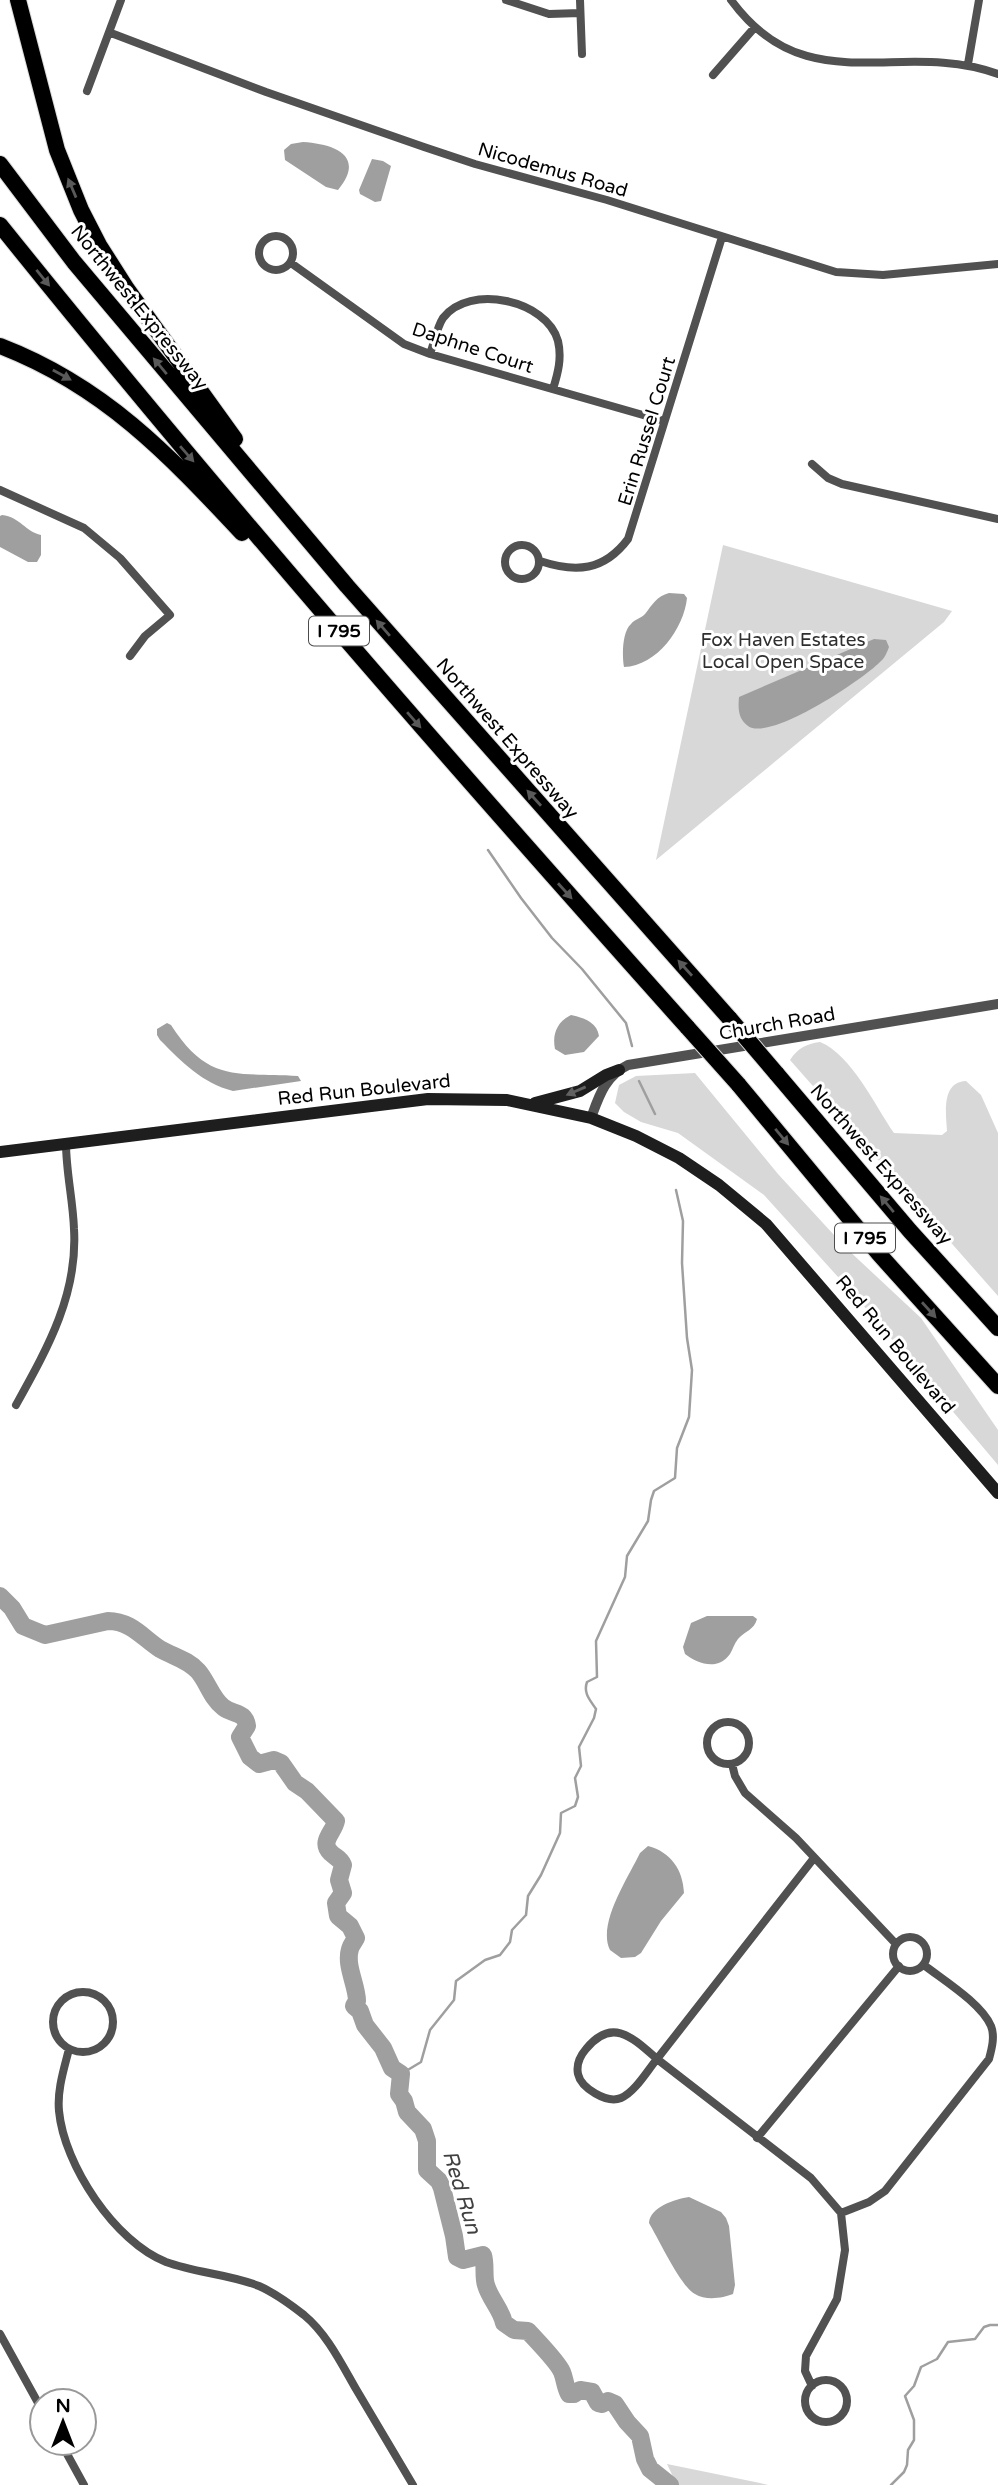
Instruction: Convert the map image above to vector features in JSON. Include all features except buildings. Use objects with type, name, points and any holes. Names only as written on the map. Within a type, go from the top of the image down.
[{"type":"highway","points":[[18,0],[57,150],[81,210],[99,245],[213,410],[282,497],[347,586]]},
{"type":"highway","name":"Northwest Expressway","points":[[0,164],[74,262],[347,586],[730,1019],[910,1231],[998,1328]]},
{"type":"highway","name":"I 795","points":[[0,225],[155,416],[398,701],[738,1084],[879,1254],[998,1386]]},
{"type":"highway","points":[[0,346],[80,386],[118,412],[159,446],[398,701]]},
{"type":"main road","points":[[531,1104],[580,1091],[619,1070]]},
{"type":"main road","name":"Red Run Boulevard","points":[[0,1152],[428,1099],[480,1098],[531,1104],[591,1118],[636,1136],[679,1158],[719,1185],[766,1224],[998,1493]]},
{"type":"street","points":[[87,91],[111,33],[121,0]]},
{"type":"street","points":[[506,0],[549,13],[580,13]]},
{"type":"street","points":[[580,0],[582,54]]},
{"type":"street","points":[[731,0],[755,27],[791,50],[829,62],[853,64],[925,61],[968,64],[998,74]]},
{"type":"street","points":[[968,64],[979,0]]},
{"type":"street","points":[[713,75],[755,27]]},
{"type":"street","name":"Nicodemus Road","points":[[111,33],[266,92],[475,164],[607,200],[809,265],[855,275],[893,275],[998,264]]},
{"type":"street","name":"Daphne Court","points":[[274,236],[285,238],[294,251],[291,262],[282,270],[268,268],[259,256],[262,243],[274,236]]},
{"type":"street","name":"Erin Russel Court","points":[[540,561],[558,567],[584,568],[606,561],[619,552],[628,539],[722,237]]},
{"type":"street","name":"Daphne Court","points":[[291,262],[404,344],[430,354],[664,421]]},
{"type":"street","points":[[430,354],[442,319],[451,310],[463,302],[496,299],[530,309],[549,324],[557,338],[560,355],[553,389]]},
{"type":"street","points":[[812,464],[819,472],[842,484],[998,519]]},
{"type":"street","points":[[0,490],[83,528],[120,558],[170,615],[145,636],[130,656]]},
{"type":"street","name":"Erin Russel Court","points":[[522,544],[531,546],[540,561],[531,577],[522,579],[513,577],[507,570],[505,561],[513,546],[522,544]]},
{"type":"street","name":"Church Road","points":[[619,1070],[640,1062],[998,1004]]},
{"type":"street","points":[[591,1118],[603,1088],[619,1070]]},
{"type":"street","points":[[16,1405],[56,1331],[69,1289],[74,1230],[66,1143]]},
{"type":"street","points":[[729,1721],[747,1731],[750,1745],[744,1757],[732,1764],[725,1764],[712,1757],[707,1744],[711,1730],[716,1725],[729,1721]]},
{"type":"street","points":[[732,1764],[735,1776],[745,1793],[796,1838],[896,1944]]},
{"type":"street","points":[[811,2386],[817,2382],[831,2381],[842,2388],[846,2394],[846,2408],[838,2419],[824,2422],[811,2417],[805,2398],[811,2386],[805,2371],[806,2356],[838,2299],[845,2250],[841,2213],[811,2178],[757,2138],[657,2059],[626,2036],[609,2031],[596,2037],[581,2057],[578,2066],[578,2076],[582,2082],[599,2095],[607,2099],[621,2098],[628,2093],[657,2059],[814,1858]]},
{"type":"street","points":[[910,1938],[922,1942],[926,1952],[924,1965],[914,1970],[899,1966],[894,1955],[896,1944],[900,1940],[910,1938]]},
{"type":"street","points":[[841,2213],[869,2202],[885,2191],[989,2059],[993,2042],[992,2027],[982,2011],[924,1965]]},
{"type":"street","points":[[757,2138],[899,1966]]},
{"type":"street","points":[[75,1993],[95,1994],[110,2008],[113,2028],[101,2046],[81,2052],[69,2049],[56,2035],[53,2026],[56,2009],[61,2001],[75,1993]]},
{"type":"street","points":[[69,2049],[59,2095],[61,2124],[71,2157],[106,2214],[122,2233],[151,2255],[183,2267],[258,2286],[307,2318],[334,2351],[413,2485]]},
{"type":"street","points":[[0,2334],[29,2387]]},
{"type":"street","points":[[69,2457],[84,2485]]},
{"type":"green space","name":"Fox Haven Estates Local Open Space","points":[[723,545],[952,611],[944,622],[656,860]]},
{"type":"green space","points":[[820,1042],[832,1049],[852,1069],[894,1133],[942,1135],[947,1131],[947,1100],[952,1087],[966,1081],[981,1095],[998,1133],[998,1296],[790,1060],[803,1047]]},
{"type":"green space","points":[[695,1073],[778,1174],[845,1247],[921,1318],[998,1430],[998,1465],[857,1298],[764,1195],[678,1133],[641,1122],[615,1103],[619,1085],[636,1076]]},
{"type":"green space","points":[[667,2464],[760,2483],[768,2485],[677,2485]]},
{"type":"shaded area","points":[[303,142],[336,149],[348,160],[346,178],[338,190],[326,187],[285,160],[284,150],[291,144]]},
{"type":"shaded area","points":[[372,159],[391,166],[381,201],[375,202],[360,194],[359,190]]},
{"type":"shaded area","points":[[2,515],[41,535],[41,555],[37,562],[28,562],[0,547]]},
{"type":"shaded area","points":[[669,593],[684,594],[687,598],[681,621],[674,633],[658,653],[636,665],[624,667],[623,644],[628,628],[658,599]]},
{"type":"shaded area","points":[[874,639],[886,640],[889,647],[884,658],[837,694],[776,725],[759,729],[748,726],[740,717],[739,697]]},
{"type":"shaded area","points":[[571,1015],[593,1024],[599,1036],[584,1052],[565,1055],[555,1049],[554,1038],[559,1025]]},
{"type":"shaded area","points":[[167,1023],[198,1057],[212,1066],[241,1074],[298,1076],[301,1081],[233,1091],[212,1083],[193,1071],[160,1040],[157,1029]]},
{"type":"shaded area","points":[[707,1616],[753,1616],[757,1619],[752,1628],[738,1639],[725,1659],[720,1663],[708,1664],[690,1658],[683,1647],[691,1623]]},
{"type":"shaded area","points":[[648,1846],[663,1853],[674,1863],[681,1877],[684,1893],[661,1921],[641,1953],[635,1957],[621,1958],[610,1950],[607,1939],[611,1914],[640,1853]]},
{"type":"shaded area","points":[[689,2197],[721,2212],[726,2218],[735,2285],[733,2294],[709,2298],[689,2290],[649,2223],[650,2217],[658,2208]]},
{"type":"waterway","points":[[488,850],[552,938],[582,969],[626,1023],[632,1046]]},
{"type":"waterway","points":[[639,1081],[655,1114]]},
{"type":"waterway","points":[[401,2074],[421,2062],[430,2030],[454,2000],[456,1981],[485,1960],[500,1955],[510,1942],[512,1930],[526,1915],[528,1896],[560,1833],[561,1813],[575,1806],[578,1797],[575,1778],[581,1766],[579,1747],[596,1709],[586,1690],[587,1682],[597,1677],[596,1641],[625,1577],[627,1556],[648,1521],[654,1491],[675,1478],[677,1448],[689,1417],[692,1370],[682,1263],[683,1221],[676,1190]]},
{"type":"waterway","name":"Red Run","points":[[0,1596],[12,1608],[23,1626],[45,1635],[108,1621],[116,1622],[130,1627],[160,1649],[189,1664],[198,1671],[219,1704],[246,1721],[247,1726],[240,1737],[250,1757],[259,1764],[274,1760],[281,1763],[295,1783],[307,1791],[336,1821],[326,1845],[343,1865],[339,1880],[343,1893],[336,1903],[338,1916],[350,1926],[356,1938],[349,1955],[357,2001],[354,2006],[383,2048],[392,2068],[401,2074],[399,2094],[407,2112],[423,2129],[427,2141],[427,2170],[439,2181],[442,2188],[457,2257],[463,2260],[483,2255],[486,2285],[504,2323],[514,2330],[528,2331],[552,2357],[560,2368],[569,2394],[580,2390],[592,2392],[598,2403],[608,2401],[615,2404],[640,2436],[650,2469],[670,2485]]},
{"type":"waterway","points":[[891,2485],[904,2472],[908,2450],[914,2440],[914,2420],[905,2396],[914,2386],[921,2367],[937,2359],[948,2342],[975,2339],[984,2327],[998,2325]]}]
